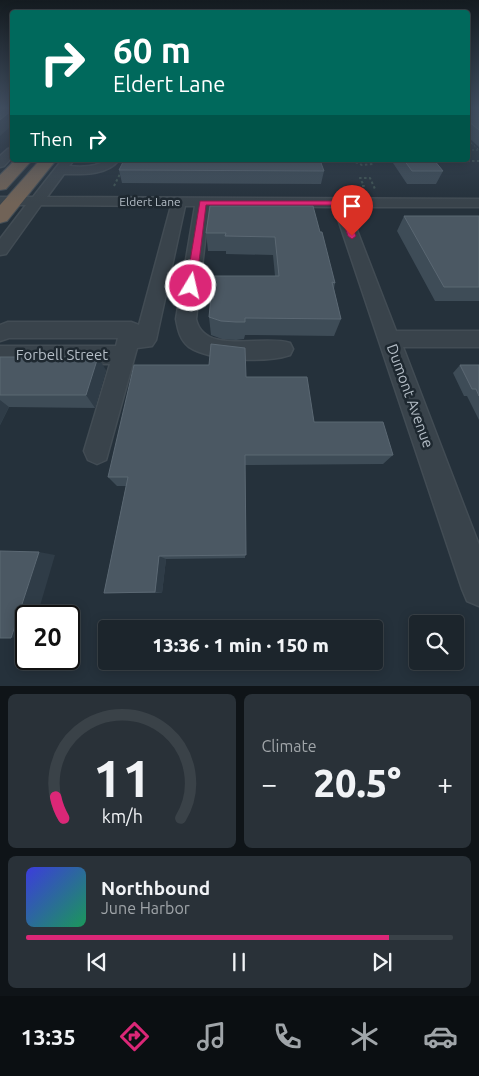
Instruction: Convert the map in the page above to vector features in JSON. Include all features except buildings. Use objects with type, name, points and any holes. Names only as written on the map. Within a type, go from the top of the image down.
[{"type":"highway","points":[[0,185],[22,162]]},
{"type":"highway","points":[[0,217],[7,201],[59,163]]},
{"type":"street","points":[[0,163],[10,153]]},
{"type":"street","points":[[0,250],[36,201],[59,163],[94,169],[105,166],[110,162]]},
{"type":"street","name":"Eldert Lane","points":[[7,201],[479,203]]},
{"type":"street","points":[[126,348],[145,340],[179,202]]},
{"type":"street","points":[[203,202],[186,319],[188,333],[202,343],[227,350],[282,349]]},
{"type":"street","name":"Dumont Avenue","points":[[340,203],[479,589]]},
{"type":"street","points":[[0,333],[8,330],[131,330],[97,451]]},
{"type":"street","points":[[389,339],[479,339]]},
{"type":"street","name":"Forbell Street","points":[[0,355],[126,348]]},
{"type":"path","points":[[470,142],[479,150],[470,150]]},
{"type":"path","points":[[355,162],[367,165],[374,162]]},
{"type":"route","points":[[191,286],[203,202],[340,203],[352,236]]}]
